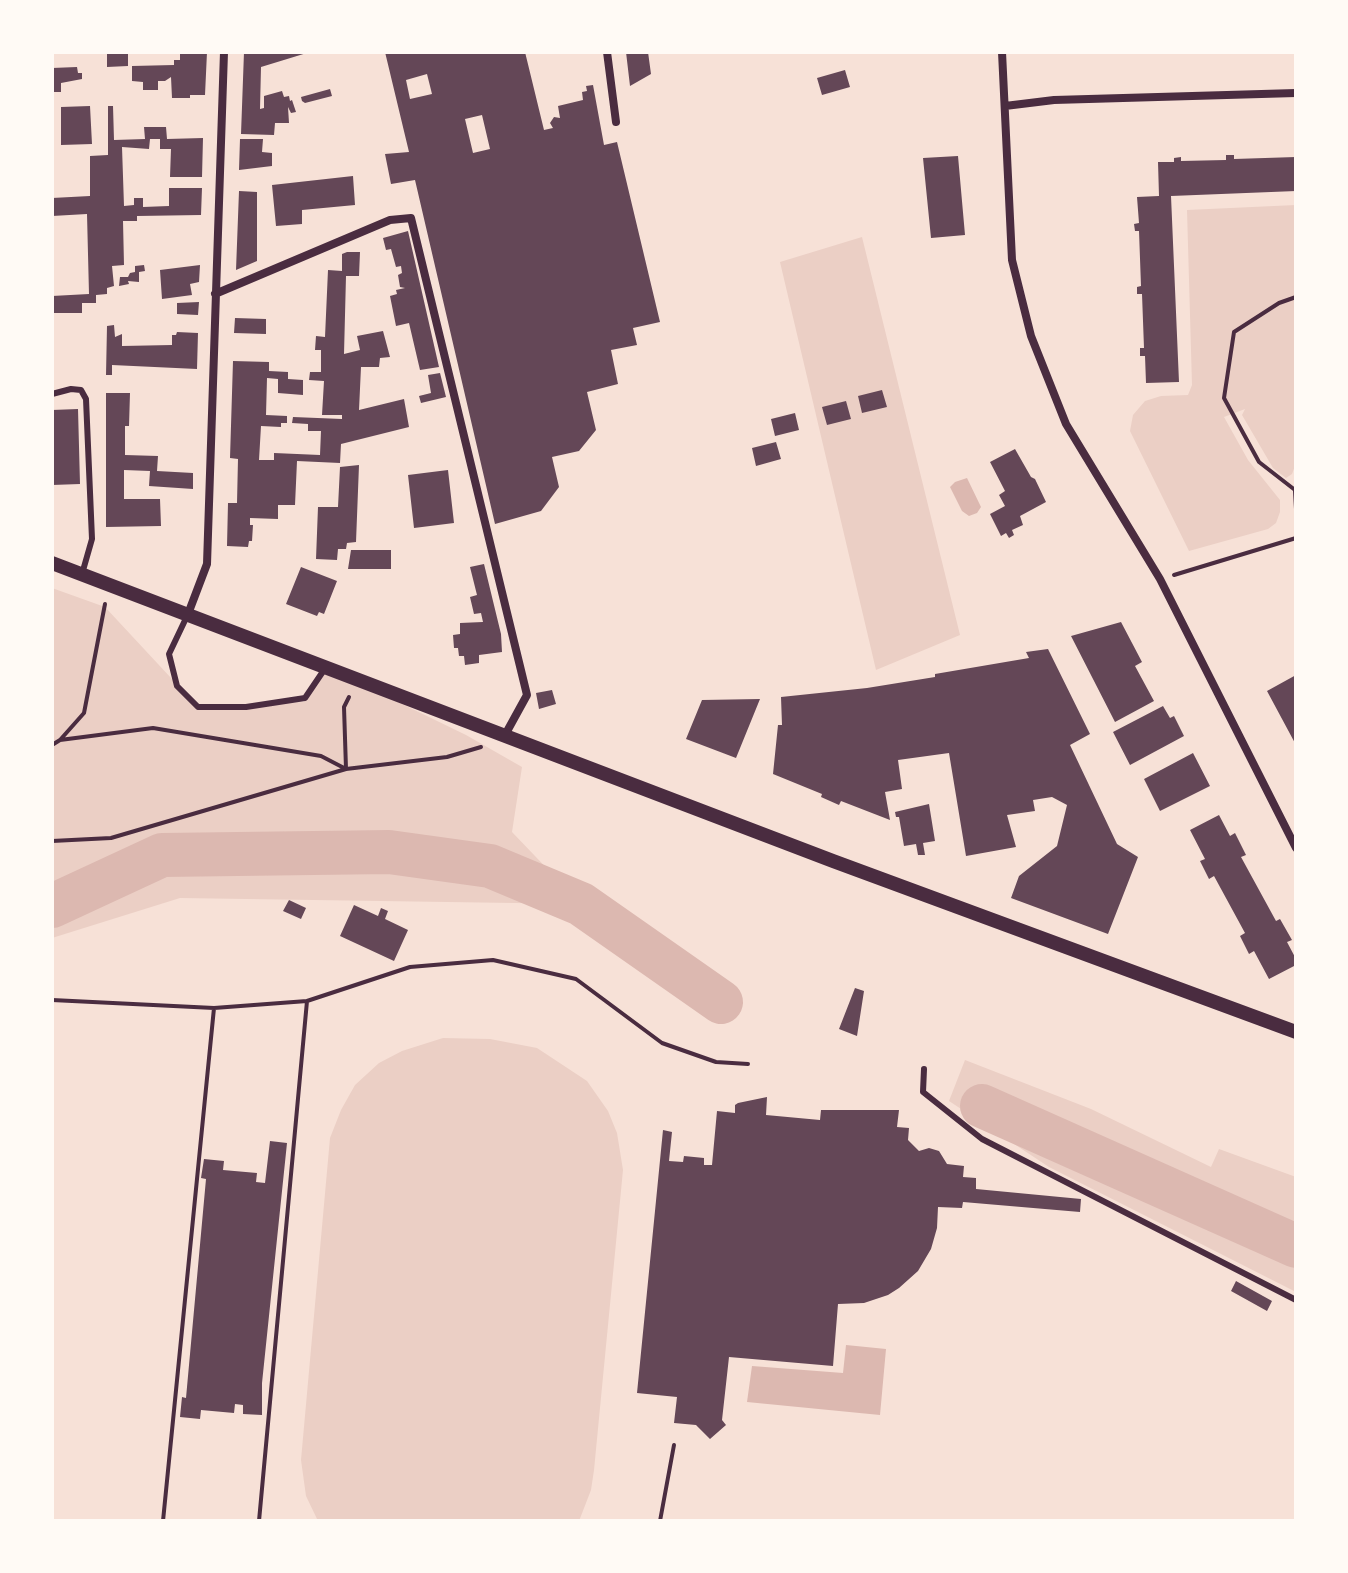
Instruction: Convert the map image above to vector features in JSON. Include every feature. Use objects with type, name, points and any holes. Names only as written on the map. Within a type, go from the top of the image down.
[{"type":"street","points":[[188,614],[207,564],[224,52]]},
{"type":"street","points":[[607,52],[616,122]]},
{"type":"street","points":[[1002,52],[1012,260],[1031,336],[1066,424],[1160,579],[1296,848]]},
{"type":"street","points":[[1005,106],[1054,100],[1296,93]]},
{"type":"street","points":[[215,294],[390,220],[411,218],[527,695],[505,735]]},
{"type":"street","points":[[52,563],[833,861],[1296,1032]]},
{"type":"lane","points":[[52,394],[81,390],[86,399],[92,539],[82,574]]},
{"type":"lane","points":[[188,614],[169,654],[177,686],[198,707],[246,707],[305,698],[326,667]]},
{"type":"lane","points":[[924,1069],[923,1092],[982,1139],[1296,1300]]},
{"type":"path","points":[[1296,297],[1279,303],[1234,332],[1224,398],[1259,462],[1296,489],[1296,509]]},
{"type":"path","points":[[1160,579],[1296,538]]},
{"type":"path","points":[[52,745],[84,713],[106,598]]},
{"type":"path","points":[[346,769],[344,707],[351,693]]},
{"type":"path","points":[[60,740],[153,728],[321,756],[346,769]]},
{"type":"path","points":[[52,841],[111,838],[346,769],[474,751],[505,735]]},
{"type":"path","points":[[52,1000],[214,1008],[307,1001],[410,967],[493,960],[576,979],[662,1043],[716,1062],[748,1064]]},
{"type":"path","points":[[259,1521],[307,1001]]},
{"type":"path","points":[[163,1521],[214,1008]]},
{"type":"path","points":[[660,1521],[674,1445]]},
{"type":"shaded area","points":[[1296,205],[1296,463],[1292,474],[1286,478],[1273,468],[1242,415],[1245,409],[1224,417],[1248,460],[1280,500],[1280,512],[1276,523],[1268,529],[1189,551],[1130,431],[1133,415],[1145,401],[1161,396],[1188,395],[1192,385],[1187,210]]},
{"type":"shaded area","points":[[862,237],[960,635],[876,670],[780,262]]},
{"type":"shaded area","points":[[967,478],[981,507],[969,516],[962,511],[950,487]]},
{"type":"shaded area","points":[[52,588],[105,607],[198,707],[304,702],[326,667],[466,735],[522,767],[512,832],[581,904],[180,898],[52,938]]},
{"type":"shaded area","points":[[443,1038],[490,1039],[537,1048],[587,1081],[608,1111],[617,1133],[623,1170],[594,1470],[591,1490],[579,1521],[318,1521],[306,1496],[301,1460],[330,1138],[355,1085],[379,1063],[402,1051]]},
{"type":"shaded area","points":[[965,1060],[1091,1109],[1211,1167],[1219,1149],[1296,1177],[1296,1292],[1049,1167],[949,1101]]},
{"type":"shaded area","points":[[846,1345],[886,1349],[880,1415],[747,1402],[752,1366],[843,1373]]},
{"type":"building","points":[[180,52],[207,52],[205,95],[172,98],[171,77],[158,81],[158,90],[143,90],[143,82],[132,81],[132,66],[174,65],[174,60],[180,60]]},
{"type":"building","points":[[244,52],[310,52],[261,67],[260,109],[264,108],[264,96],[282,91],[284,97],[289,96],[292,100],[296,112],[291,113],[288,107],[289,123],[275,123],[274,135],[241,134]]},
{"type":"building","points":[[385,52],[525,52],[544,130],[553,128],[550,123],[554,117],[560,118],[558,106],[583,100],[582,92],[587,91],[586,86],[593,85],[604,145],[617,142],[660,322],[633,328],[637,345],[611,350],[618,384],[587,392],[596,430],[579,451],[552,457],[559,487],[541,511],[495,524],[415,180],[391,184],[385,154],[409,152]],"holes":[[[427,74],[432,94],[410,99],[406,80]],[[482,115],[490,149],[473,153],[465,119]]]},
{"type":"building","points":[[626,52],[648,52],[651,74],[630,86]]},
{"type":"building","points":[[107,54],[128,54],[128,66],[107,67]]},
{"type":"building","points":[[77,67],[82,79],[61,83],[61,92],[52,92],[52,68]]},
{"type":"building","points":[[845,70],[850,87],[822,95],[817,78]]},
{"type":"building","points":[[330,89],[332,96],[305,103],[302,101],[301,97]]},
{"type":"building","points":[[90,106],[92,144],[61,145],[61,107]]},
{"type":"building","points":[[108,106],[113,106],[114,140],[145,139],[144,127],[166,127],[167,139],[203,138],[202,177],[170,177],[171,149],[160,149],[160,139],[150,139],[149,149],[122,147],[124,206],[134,205],[134,198],[143,198],[143,207],[169,206],[169,188],[202,188],[201,215],[137,216],[137,221],[123,221],[124,265],[112,266],[114,286],[107,288],[107,294],[96,295],[96,303],[82,303],[82,313],[52,313],[52,296],[89,294],[87,214],[52,216],[52,198],[90,196],[90,156],[108,155]]},
{"type":"building","points":[[240,139],[263,139],[262,152],[272,153],[272,166],[239,170]]},
{"type":"building","points":[[1226,155],[1234,155],[1234,159],[1296,157],[1296,191],[1171,196],[1179,382],[1146,383],[1145,356],[1140,356],[1140,348],[1144,348],[1142,294],[1137,294],[1137,287],[1141,286],[1139,231],[1135,231],[1134,224],[1139,223],[1137,197],[1159,196],[1158,162],[1174,162],[1174,158],[1181,157],[1181,161],[1226,160]]},
{"type":"building","points":[[958,156],[965,235],[931,238],[923,158]]},
{"type":"building","points":[[353,176],[355,205],[302,210],[302,224],[276,226],[272,185]]},
{"type":"building","points":[[239,191],[257,192],[257,261],[236,270]]},
{"type":"building","points":[[408,231],[439,367],[420,370],[409,323],[396,326],[390,296],[397,294],[396,290],[405,288],[400,287],[398,275],[402,273],[401,266],[396,267],[391,249],[386,250],[383,238]]},
{"type":"building","points":[[360,252],[359,276],[346,276],[344,354],[360,350],[357,336],[383,331],[390,357],[380,358],[379,367],[361,367],[359,410],[404,399],[409,427],[341,444],[340,463],[297,461],[295,505],[278,505],[278,519],[250,518],[252,541],[249,541],[248,547],[227,546],[228,503],[237,503],[238,459],[230,458],[233,361],[269,362],[269,371],[288,372],[288,379],[303,380],[303,395],[278,393],[278,379],[267,378],[266,415],[287,416],[287,423],[281,423],[281,427],[261,426],[259,460],[274,460],[274,453],[320,455],[321,431],[308,431],[308,424],[292,423],[293,417],[342,419],[342,415],[322,415],[324,381],[309,380],[310,372],[321,372],[321,350],[315,350],[316,336],[325,337],[328,270],[342,271],[342,254]]},
{"type":"building","points":[[144,265],[145,271],[139,272],[139,282],[128,281],[129,284],[119,286],[120,277],[128,277],[135,272],[135,266]]},
{"type":"building","points":[[200,265],[199,282],[190,284],[192,295],[162,299],[160,270]]},
{"type":"building","points":[[199,302],[198,315],[177,314],[177,303]]},
{"type":"building","points":[[235,318],[266,319],[266,334],[234,333]]},
{"type":"building","points":[[114,325],[115,337],[122,334],[122,346],[172,345],[172,335],[177,332],[198,333],[197,369],[112,365],[112,375],[106,375],[107,326]]},
{"type":"building","points":[[440,373],[446,397],[421,403],[419,396],[431,393],[428,375]]},
{"type":"building","points":[[882,390],[887,407],[862,413],[858,396]]},
{"type":"building","points":[[106,393],[130,393],[125,455],[158,456],[157,471],[193,473],[193,489],[149,486],[150,471],[124,470],[124,499],[160,499],[161,526],[106,527]]},
{"type":"building","points":[[846,401],[851,419],[827,425],[822,407]]},
{"type":"building","points":[[78,409],[80,484],[52,485],[52,410]]},
{"type":"building","points":[[795,413],[799,430],[775,436],[771,419]]},
{"type":"building","points":[[776,442],[781,459],[756,466],[752,448]]},
{"type":"building","points":[[1015,449],[1046,502],[1020,516],[1023,525],[1012,530],[1014,535],[1009,538],[1006,533],[1001,536],[990,514],[1005,506],[999,495],[1005,491],[990,462]]},
{"type":"building","points":[[359,465],[356,542],[347,543],[346,549],[338,549],[337,560],[316,559],[318,507],[338,507],[340,467]]},
{"type":"building","points":[[448,470],[454,523],[414,528],[408,475]]},
{"type":"building","points":[[351,550],[391,550],[391,569],[348,569]]},
{"type":"building","points":[[484,564],[501,634],[502,652],[479,655],[479,663],[465,665],[464,656],[459,656],[458,648],[454,648],[453,635],[460,634],[460,623],[483,622],[481,613],[474,614],[470,597],[477,595],[470,567]]},
{"type":"building","points":[[301,567],[337,581],[324,614],[319,612],[317,616],[286,604]]},
{"type":"building","points":[[1121,622],[1142,662],[1135,666],[1154,701],[1115,722],[1071,636]]},
{"type":"building","points":[[1048,649],[1090,734],[1070,745],[1117,844],[1138,857],[1108,934],[1011,898],[1019,876],[1057,846],[1067,805],[1052,797],[1033,800],[1035,811],[1007,815],[1016,847],[966,856],[949,753],[898,760],[902,789],[885,792],[890,820],[841,801],[839,805],[821,797],[822,794],[773,774],[778,725],[782,725],[781,697],[935,677],[935,674],[1029,658],[1026,652]]},
{"type":"building","points":[[1296,675],[1296,745],[1267,691]]},
{"type":"building","points":[[552,690],[556,704],[539,709],[536,693]]},
{"type":"building","points":[[760,699],[736,758],[686,739],[702,700]]},
{"type":"building","points":[[1163,706],[1170,718],[1174,716],[1184,736],[1130,765],[1113,732]]},
{"type":"building","points":[[1193,753],[1210,786],[1160,811],[1144,779]]},
{"type":"building","points":[[929,804],[935,841],[923,843],[925,855],[918,855],[916,844],[904,846],[899,817],[895,812]]},
{"type":"building","points":[[1219,815],[1230,836],[1235,833],[1246,855],[1241,857],[1276,921],[1280,919],[1292,940],[1287,942],[1296,965],[1269,979],[1254,951],[1249,954],[1240,936],[1245,933],[1214,876],[1209,879],[1200,861],[1205,859],[1190,830]]},
{"type":"building","points":[[289,900],[306,908],[301,919],[283,911]]},
{"type":"building","points":[[354,905],[378,916],[381,908],[388,911],[385,919],[408,930],[394,961],[340,936]]},
{"type":"building","points":[[855,988],[864,991],[857,1036],[839,1029]]},
{"type":"building","points":[[767,1097],[766,1115],[820,1120],[821,1110],[899,1110],[897,1127],[909,1128],[908,1140],[919,1151],[929,1148],[939,1151],[947,1164],[964,1166],[963,1177],[976,1178],[976,1189],[1081,1199],[1080,1212],[963,1202],[962,1208],[938,1207],[937,1228],[931,1249],[918,1271],[888,1295],[864,1303],[838,1304],[833,1366],[729,1357],[722,1420],[726,1425],[710,1439],[696,1425],[674,1423],[677,1397],[637,1393],[663,1130],[672,1132],[669,1161],[683,1162],[684,1156],[704,1158],[704,1165],[712,1165],[717,1111],[735,1113],[738,1103]]},
{"type":"building","points":[[270,1141],[287,1143],[262,1383],[262,1415],[243,1414],[243,1405],[235,1404],[234,1413],[201,1410],[200,1419],[180,1417],[182,1397],[186,1398],[206,1179],[201,1178],[204,1159],[224,1161],[223,1170],[257,1173],[256,1182],[265,1183]]},
{"type":"building","points":[[1236,1281],[1272,1301],[1267,1311],[1231,1291]]},
{"type":"waterway","points":[[52,906],[162,855],[389,852],[490,866],[581,904],[721,1002]]},
{"type":"waterway","points":[[982,1106],[1296,1246]]}]
